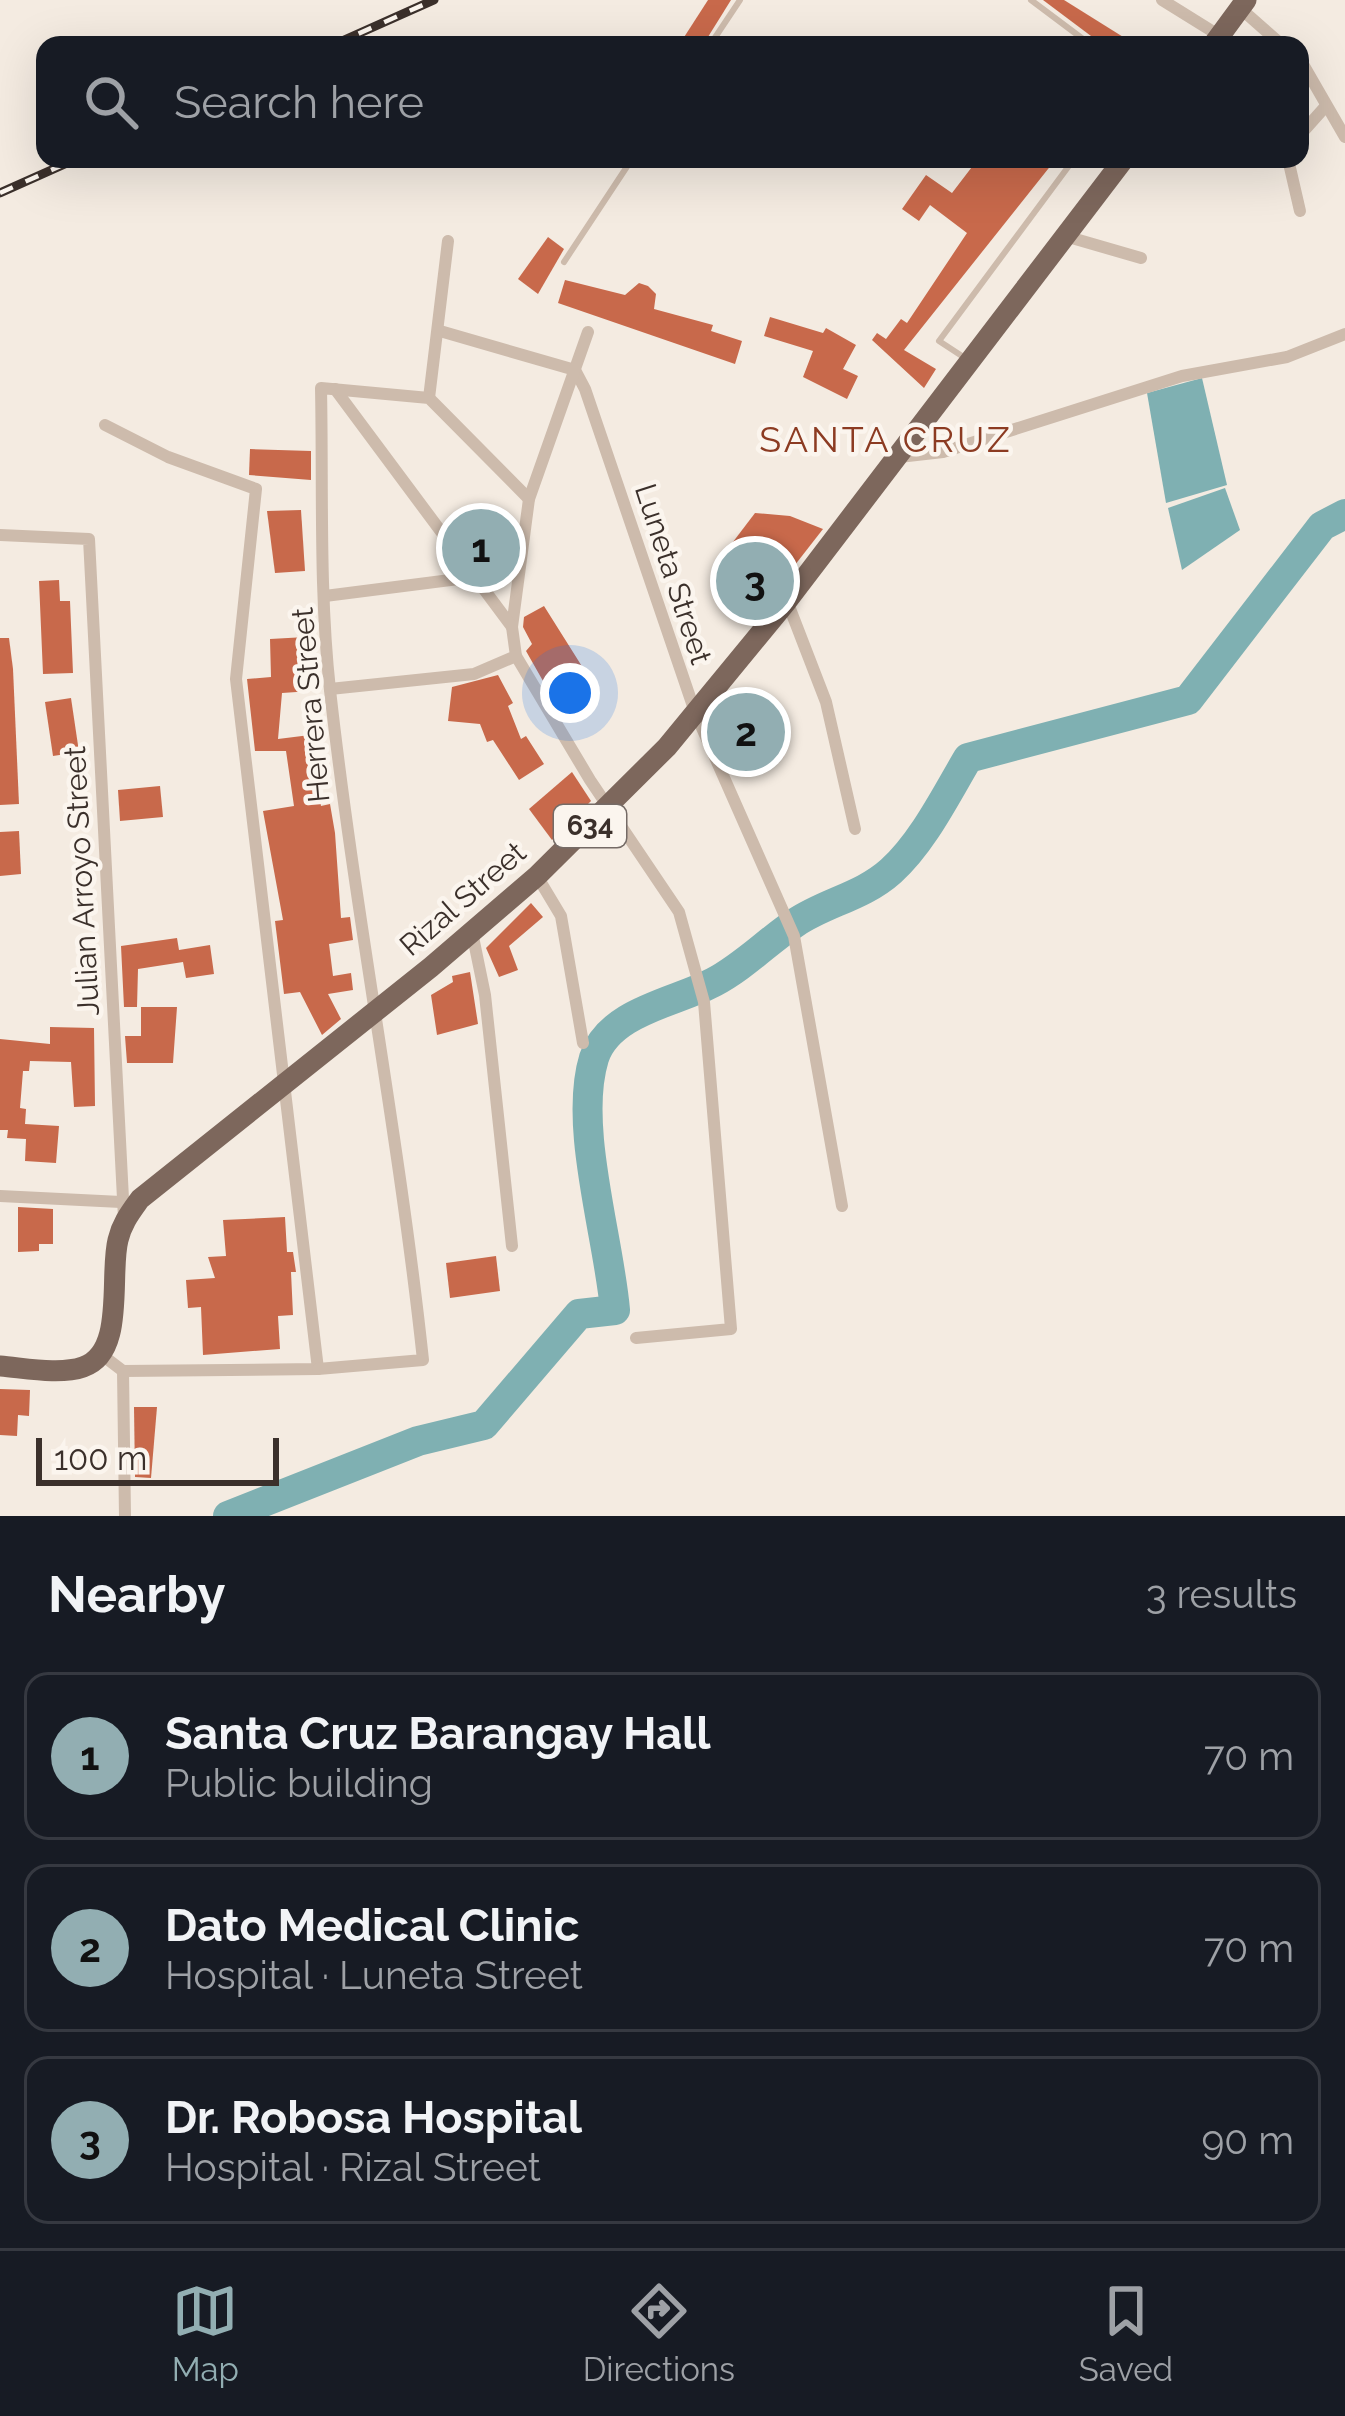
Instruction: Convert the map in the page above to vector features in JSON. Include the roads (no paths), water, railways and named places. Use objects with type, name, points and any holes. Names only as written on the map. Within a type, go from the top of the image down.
[{"type":"main road","points":[[1219,36],[1243,4]]},
{"type":"main road","name":"Rizal Street","points":[[123,1211],[374,1015],[537,877],[609,807],[787,601],[1117,168]]},
{"type":"main road","points":[[0,1366],[79,1370],[102,1355],[109,1338],[123,1211]]},
{"type":"street","points":[[1162,0],[1211,36]]},
{"type":"street","points":[[1243,4],[1273,36]]},
{"type":"street","points":[[1309,76],[1345,137]]},
{"type":"street","points":[[1309,125],[1325,107]]},
{"type":"street","points":[[1290,168],[1300,211]]},
{"type":"street","points":[[1064,236],[1142,258]]},
{"type":"street","points":[[429,398],[448,241]]},
{"type":"street","points":[[440,331],[575,370]]},
{"type":"street","points":[[588,332],[529,499],[512,627],[516,656],[680,912],[704,1002],[731,1329],[636,1339]]},
{"type":"street","points":[[897,457],[943,452],[1182,376],[1287,357],[1345,334]]},
{"type":"street","name":"Luneta Street","points":[[575,370],[605,442],[694,712],[794,936],[842,1206]]},
{"type":"street","points":[[328,389],[429,398],[529,499]]},
{"type":"street","points":[[328,389],[512,627]]},
{"type":"street","name":"Herrera Street","points":[[318,1369],[423,1360],[404,1174],[374,1015],[330,689],[325,596],[328,389]]},
{"type":"street","points":[[102,1355],[123,1371],[318,1369],[236,679],[256,489],[167,457],[105,425]]},
{"type":"street","name":"Julian Arroyo Street","points":[[0,535],[89,539],[123,1211]]},
{"type":"street","points":[[325,596],[473,577]]},
{"type":"street","points":[[787,601],[826,702],[855,829]]},
{"type":"street","points":[[330,689],[474,674],[516,656]]},
{"type":"street","points":[[537,877],[561,916],[583,1043]]},
{"type":"street","points":[[472,931],[485,995],[512,1246]]},
{"type":"street","points":[[0,1196],[123,1211]]},
{"type":"street","points":[[123,1371],[125,1516]]},
{"type":"lane","points":[[716,36],[740,0]]},
{"type":"lane","points":[[1031,0],[1079,36]]},
{"type":"lane","points":[[564,262],[626,168]]},
{"type":"lane","points":[[968,360],[939,341],[1067,168]]},
{"type":"water","points":[[1202,378],[1227,485],[1166,503],[1147,393]]},
{"type":"water","points":[[1225,488],[1240,530],[1182,570],[1168,508]]},
{"type":"waterway","points":[[228,1516],[418,1441],[484,1425],[579,1314],[615,1310],[588,1116],[594,1058],[602,1042],[629,1019],[714,982],[795,923],[880,880],[924,832],[968,758],[1188,700],[1322,526],[1345,514]]},
{"type":"railway","points":[[353,36],[434,0]]},
{"type":"railway","points":[[0,193],[56,168]]},
{"type":"place","name":"Santa Cruz Barangay Hall","points":[[481,548]]},
{"type":"place","name":"Dr. Robosa Hospital","points":[[755,581]]},
{"type":"place","name":"Dato Medical Clinic","points":[[746,732]]},
{"type":"district","name":"SANTA CRUZ","points":[[886,439]]}]
